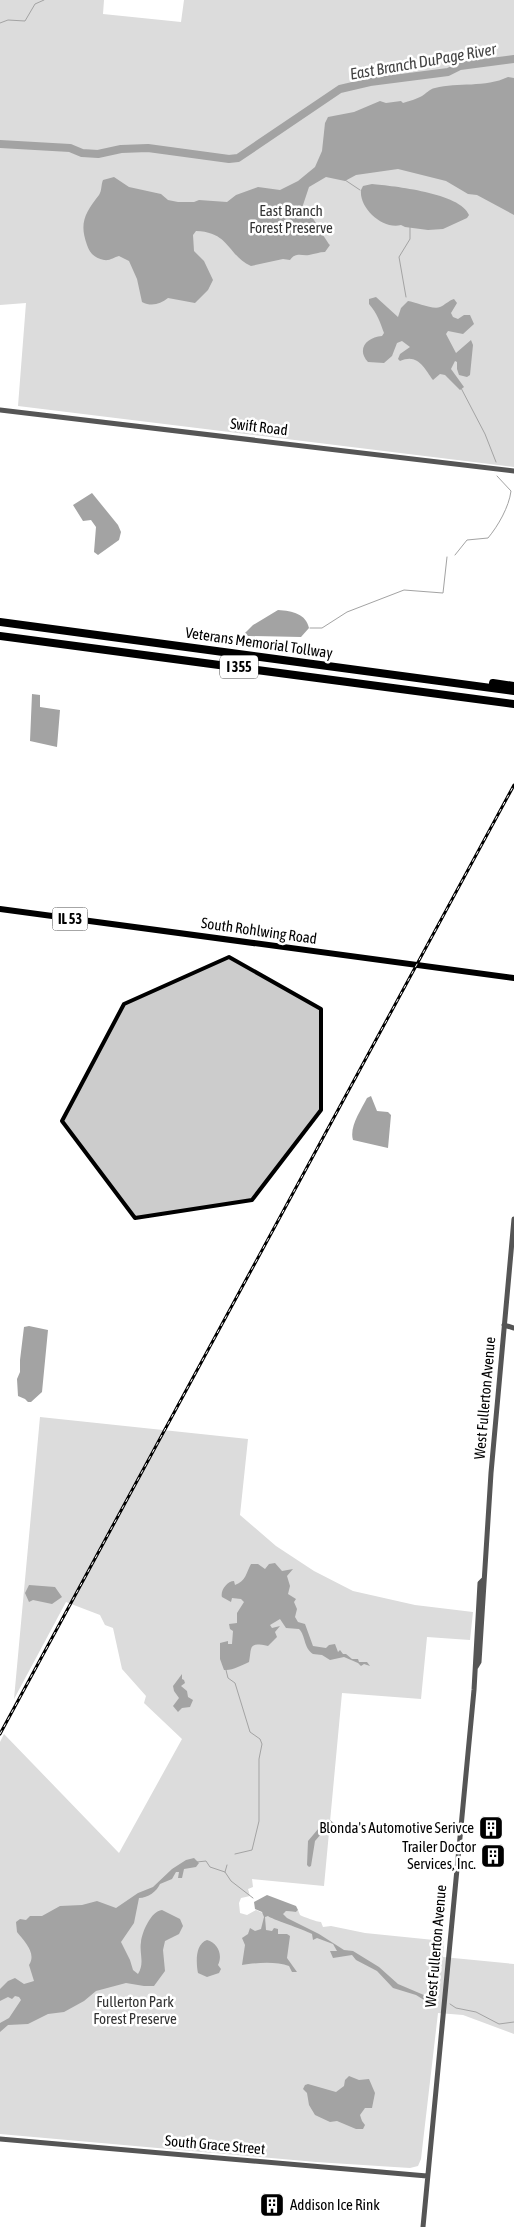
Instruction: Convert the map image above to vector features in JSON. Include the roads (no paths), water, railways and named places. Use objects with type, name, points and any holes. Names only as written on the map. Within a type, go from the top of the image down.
[{"type":"highway","name":"Veterans Memorial Tollway","points":[[0,622],[514,691]]},
{"type":"highway","name":"Veterans Memorial Tollway","points":[[0,636],[514,704]]},
{"type":"highway","points":[[431,680],[482,682],[514,686]]},
{"type":"highway","points":[[477,700],[514,708]]},
{"type":"main road","name":"South Rohlwing Road","points":[[0,910],[514,978]]},
{"type":"street","name":"Swift Road","points":[[0,410],[514,471]]},
{"type":"street","name":"West Fullerton Avenue","points":[[423,2227],[476,1667],[479,1653],[485,1583],[483,1580],[514,1218]]},
{"type":"street","points":[[504,1326],[514,1328]]},
{"type":"street","name":"South Grace Street","points":[[0,2140],[427,2176]]},
{"type":"waterway","points":[[0,23],[8,20],[25,21],[35,4],[44,0]]},
{"type":"waterway","name":"East Branch DuPage River","points":[[0,144],[70,148],[82,153],[98,154],[121,149],[148,148],[229,159],[238,158],[340,89],[370,82],[448,72],[460,66],[514,59]]},
{"type":"waterway","points":[[345,180],[360,190]]},
{"type":"waterway","points":[[406,297],[399,257],[410,239],[410,227]]},
{"type":"waterway","points":[[461,388],[485,434],[496,462]]},
{"type":"waterway","points":[[455,555],[467,540],[488,538],[496,528],[508,503],[511,491],[497,476]]},
{"type":"waterway","points":[[310,628],[322,628],[347,612],[404,590],[443,593],[447,557]]},
{"type":"waterway","points":[[226,1670],[228,1678],[235,1683],[250,1732],[260,1739],[262,1744],[259,1759],[259,1821],[252,1850],[235,1854]]},
{"type":"waterway","points":[[197,1862],[206,1861],[210,1867],[225,1872],[231,1881],[253,1898]]},
{"type":"waterway","points":[[225,1872],[227,1865]]},
{"type":"waterway","points":[[450,2004],[456,2008],[476,2012],[499,2024],[514,2022]]},
{"type":"railway","points":[[0,1734],[514,785]]},
{"type":"place","name":"Blonda's Automotive Serivce","points":[[491,1828]]},
{"type":"place","name":"Trailer Doctor Services, Inc.","points":[[493,1856]]},
{"type":"place","name":"Addison Ice Rink","points":[[272,2205]]},
{"type":"park label","name":"East Branch Forest Preserve","points":[[291,220]]},
{"type":"park label","name":"Fullerton Park Forest Preserve","points":[[135,2010]]}]
